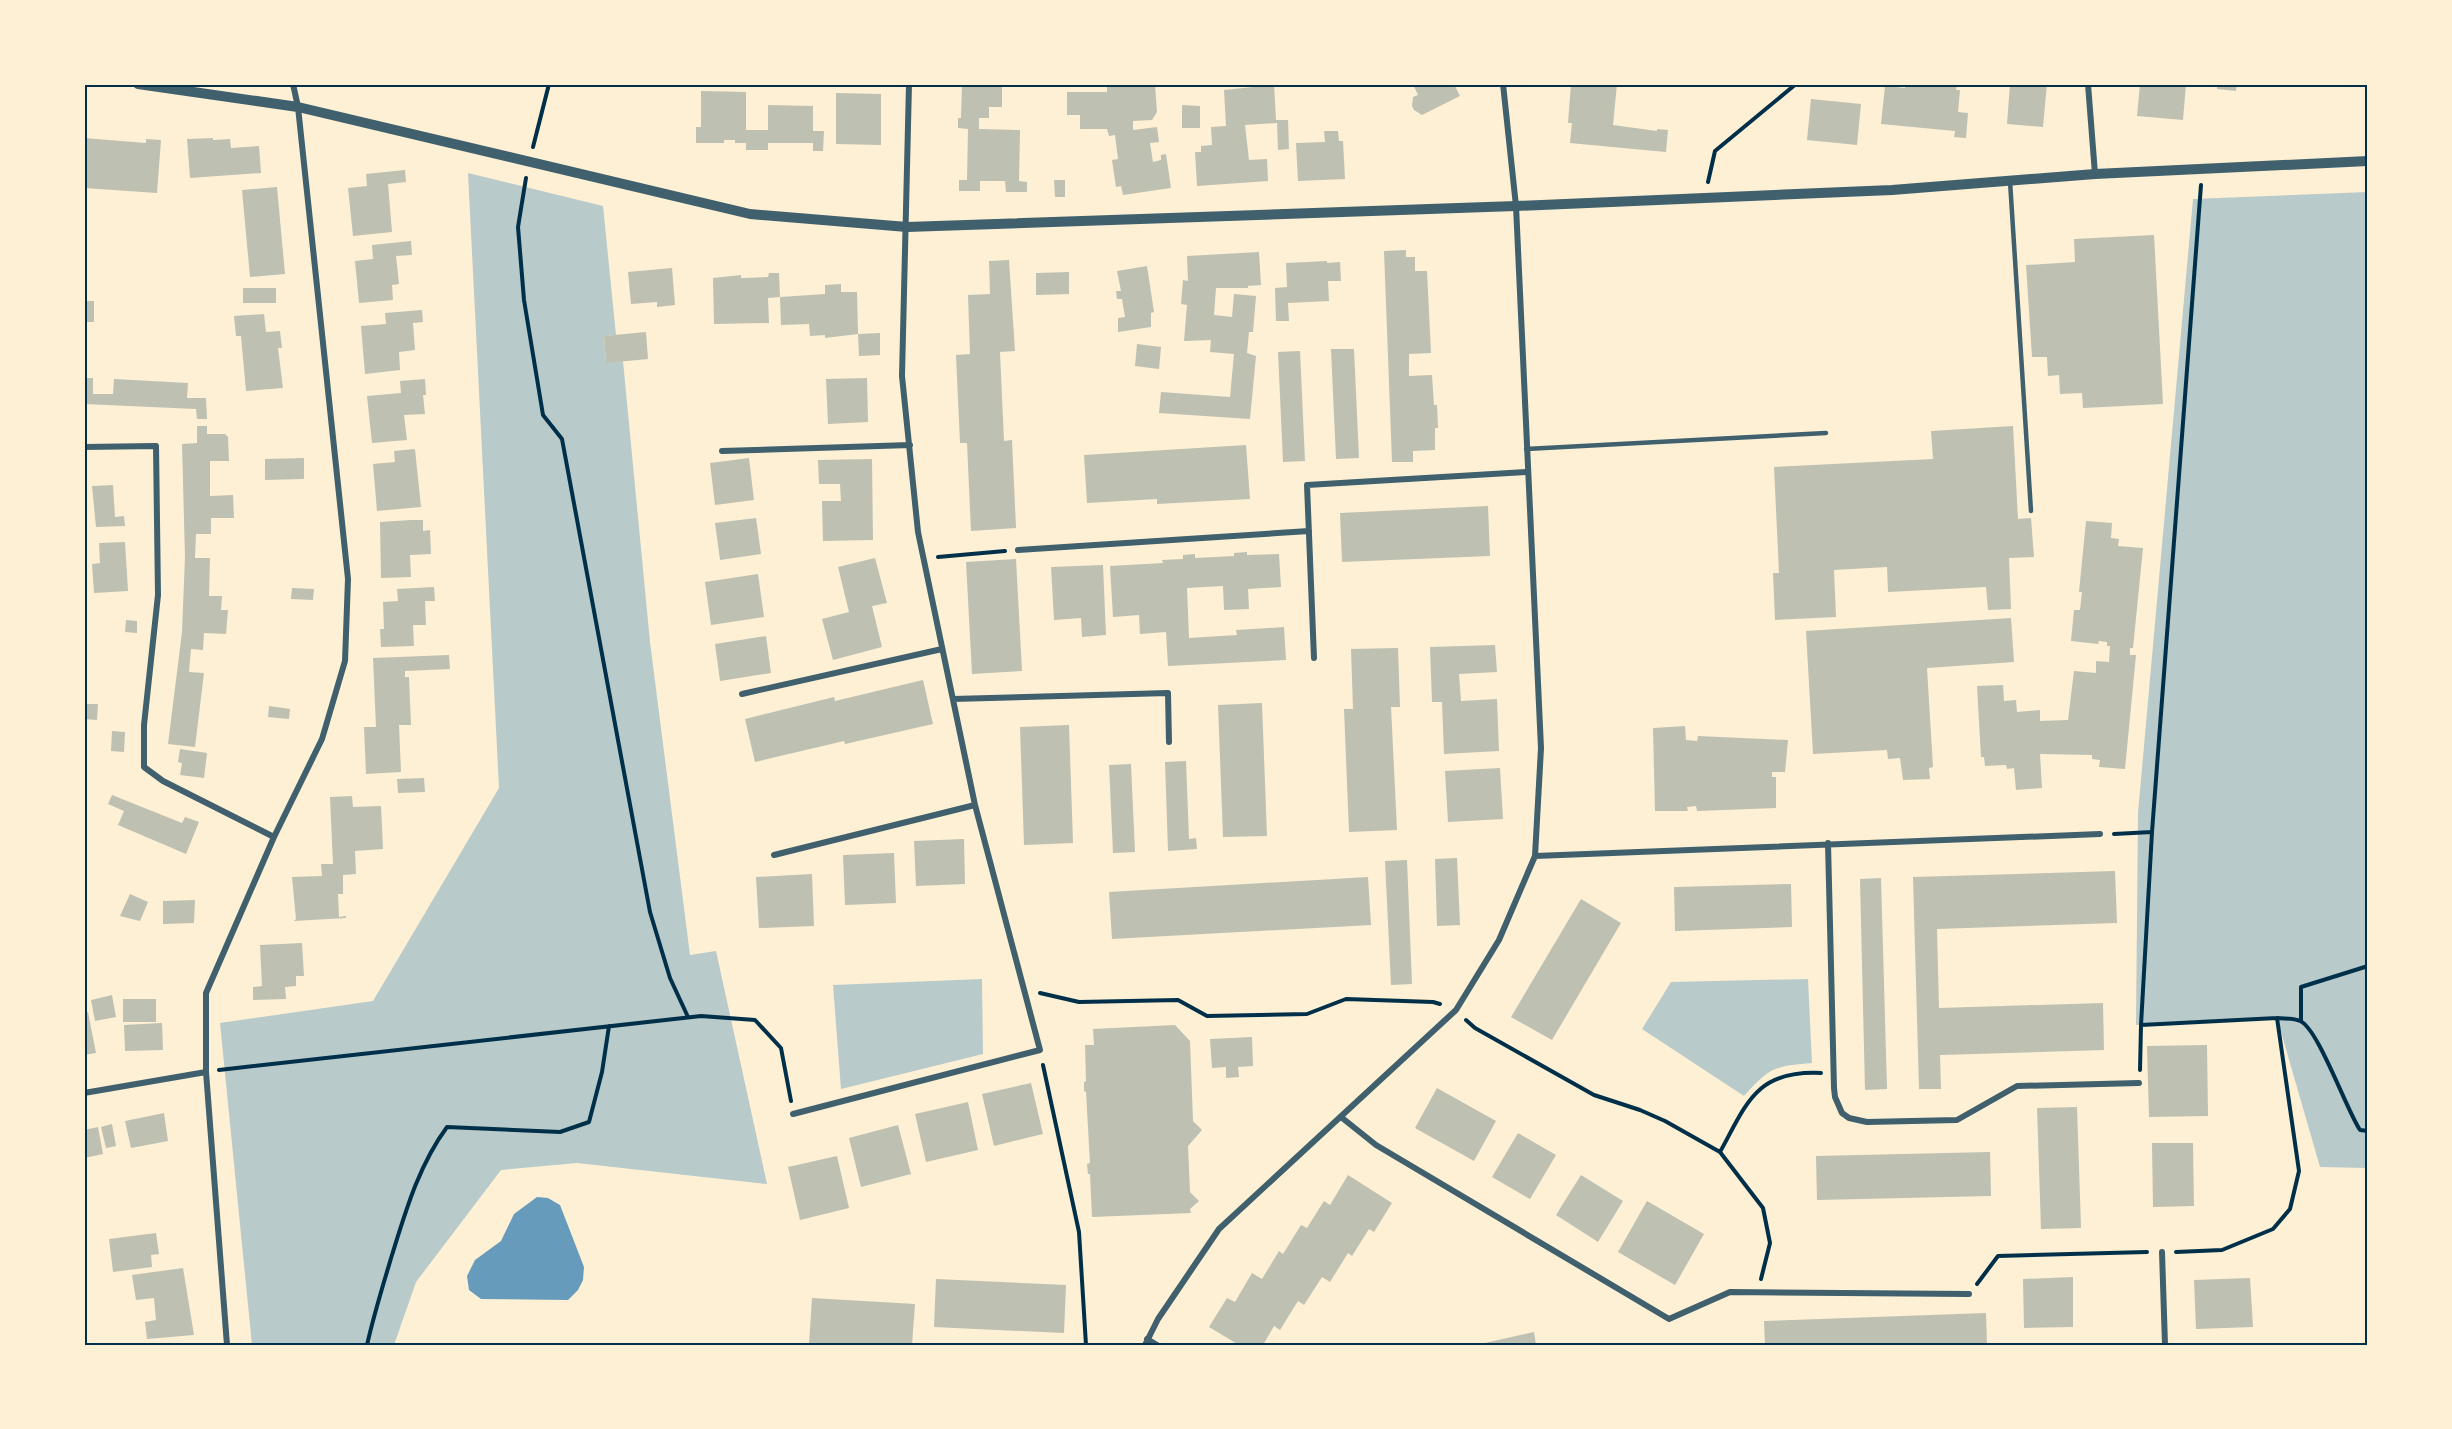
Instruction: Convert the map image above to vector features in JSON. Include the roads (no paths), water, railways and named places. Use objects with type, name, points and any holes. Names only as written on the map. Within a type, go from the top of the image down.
[{"type":"street","points":[[138,84],[298,107],[750,214],[907,227],[1516,206],[1892,190],[2095,174],[2368,161]]},
{"type":"street","points":[[227,1345],[206,1071],[206,993],[274,837],[322,739],[345,661],[348,579],[298,107],[292,84]]},
{"type":"street","points":[[793,1114],[1040,1050],[975,805],[918,532],[902,376],[909,84]]},
{"type":"street","points":[[1157,1345],[1146,1342],[1158,1319],[1219,1229],[1456,1010],[1499,940],[1535,856],[1540,748],[1516,206],[1503,84]]},
{"type":"street","points":[[2088,84],[2095,174]]},
{"type":"street","points":[[722,451],[910,445]]},
{"type":"street","points":[[84,447],[156,446],[158,595],[144,725],[144,767],[163,781],[274,837]]},
{"type":"street","points":[[1314,658],[1307,485],[1527,472]]},
{"type":"street","points":[[1018,550],[1309,531]]},
{"type":"street","points":[[742,694],[942,649]]},
{"type":"street","points":[[953,699],[1168,693],[1170,742]]},
{"type":"street","points":[[774,855],[975,805]]},
{"type":"street","points":[[1535,856],[2100,834]]},
{"type":"street","points":[[1828,843],[1833,1073],[1835,1097],[1842,1113],[1849,1118],[1867,1122],[1956,1120],[2017,1086],[2139,1083]]},
{"type":"street","points":[[84,1093],[206,1071]]},
{"type":"street","points":[[1341,1117],[1376,1145],[1669,1319],[1730,1292],[1970,1294]]},
{"type":"street","points":[[2162,1252],[2165,1345]]},
{"type":"lane","points":[[2010,181],[2031,511]]},
{"type":"lane","points":[[1526,449],[1826,434]]},
{"type":"water","points":[[537,1197],[548,1198],[560,1205],[584,1267],[583,1280],[578,1290],[568,1300],[481,1299],[469,1290],[467,1276],[475,1260],[501,1241],[514,1214]]}]
